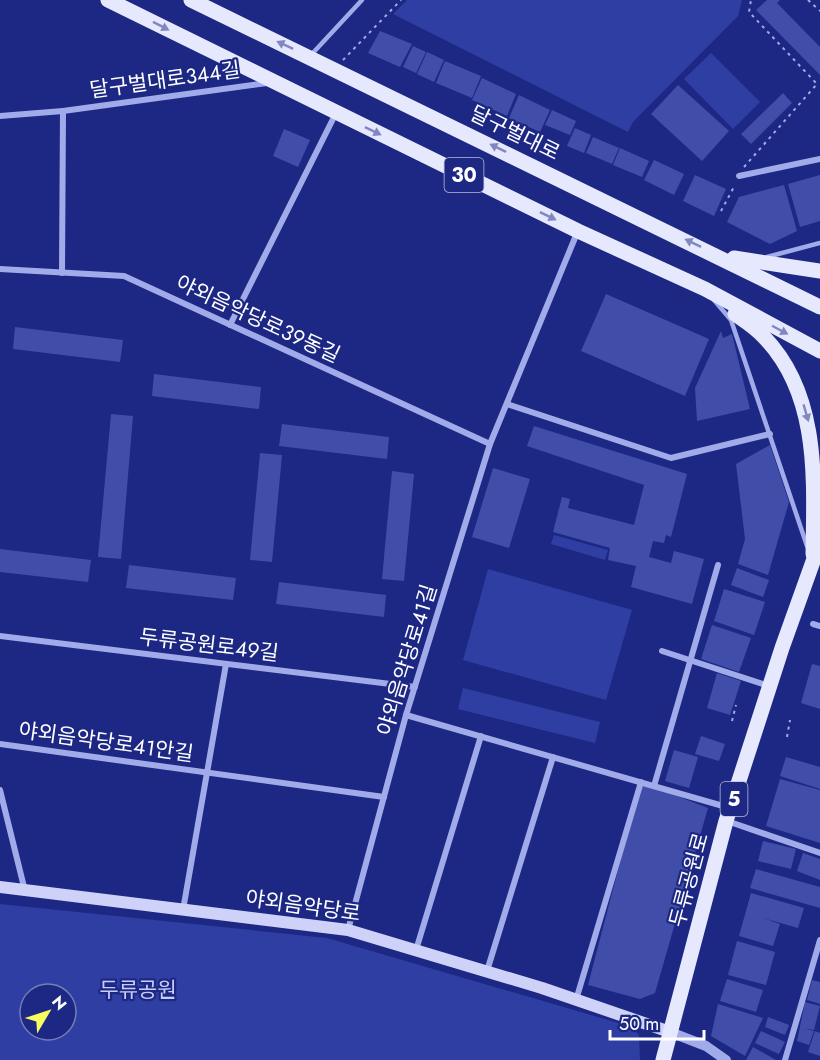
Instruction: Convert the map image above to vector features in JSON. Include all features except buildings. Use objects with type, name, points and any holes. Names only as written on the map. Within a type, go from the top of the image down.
[{"type":"main road","name":"30","points":[[108,0],[578,231],[705,289],[820,351]]},
{"type":"main road","name":"달구벌대로","points":[[191,0],[719,255],[820,307]]},
{"type":"main road","points":[[719,255],[820,271]]},
{"type":"main road","points":[[705,289],[765,337],[790,372],[801,394],[814,452],[818,561]]},
{"type":"main road","name":"두류공원로","points":[[663,1060],[728,815],[770,686],[818,561],[820,542]]},
{"type":"main road","name":"야외음악당로","points":[[0,887],[348,930],[486,971],[670,1032]]},
{"type":"street","name":"달구벌대로344길","points":[[0,116],[63,111],[272,82]]},
{"type":"street","name":"달구벌대로344길","points":[[62,273],[63,111]]},
{"type":"street","points":[[230,325],[336,112]]},
{"type":"street","points":[[739,176],[820,159]]},
{"type":"street","name":"야외음악당로41길","points":[[348,930],[406,715],[490,444],[578,231]]},
{"type":"street","name":"야외음악당로39동길","points":[[0,269],[124,276],[490,444]]},
{"type":"street","points":[[507,404],[671,458],[770,434]]},
{"type":"street","points":[[654,786],[718,565]]},
{"type":"street","name":"두류공원로49길","points":[[0,636],[415,687]]},
{"type":"street","points":[[662,651],[770,686]]},
{"type":"street","name":"야외음악당로41안길","points":[[207,772],[226,664]]},
{"type":"street","points":[[406,715],[654,786],[820,853]]},
{"type":"street","points":[[416,950],[481,736]]},
{"type":"street","name":"야외음악당로41안길","points":[[0,744],[384,797]]},
{"type":"street","points":[[486,971],[553,757]]},
{"type":"street","points":[[183,910],[207,772]]},
{"type":"street","points":[[576,1000],[641,782]]},
{"type":"street","points":[[0,790],[25,891]]},
{"type":"street","points":[[785,1060],[820,940]]},
{"type":"street","name":"야외음악당로","points":[[670,1032],[706,1046],[726,1060]]},
{"type":"lane","points":[[310,57],[362,0]]},
{"type":"lane","points":[[753,261],[820,243]]},
{"type":"lane","points":[[705,289],[731,320],[770,434],[818,561]]},
{"type":"path","points":[[335,68],[401,0]]},
{"type":"path","points":[[721,212],[747,160],[817,84],[749,12],[751,0]]},
{"type":"path","points":[[810,1],[820,11]]},
{"type":"path","points":[[732,721],[736,705]]},
{"type":"path","points":[[787,736],[790,720]]},
{"type":"green space","points":[[407,0],[742,0],[738,16],[633,122],[628,132],[393,14]]},
{"type":"green space","points":[[711,53],[760,102],[733,129],[684,79]]},
{"type":"green space","points":[[554,535],[608,550],[605,560],[551,544]]},
{"type":"green space","points":[[488,569],[632,610],[606,700],[463,660]]},
{"type":"green space","points":[[463,688],[600,722],[595,743],[458,709]]},
{"type":"green space","name":"두류공원","points":[[0,904],[327,938],[632,1027],[639,1035],[640,1060],[0,1060]]}]
